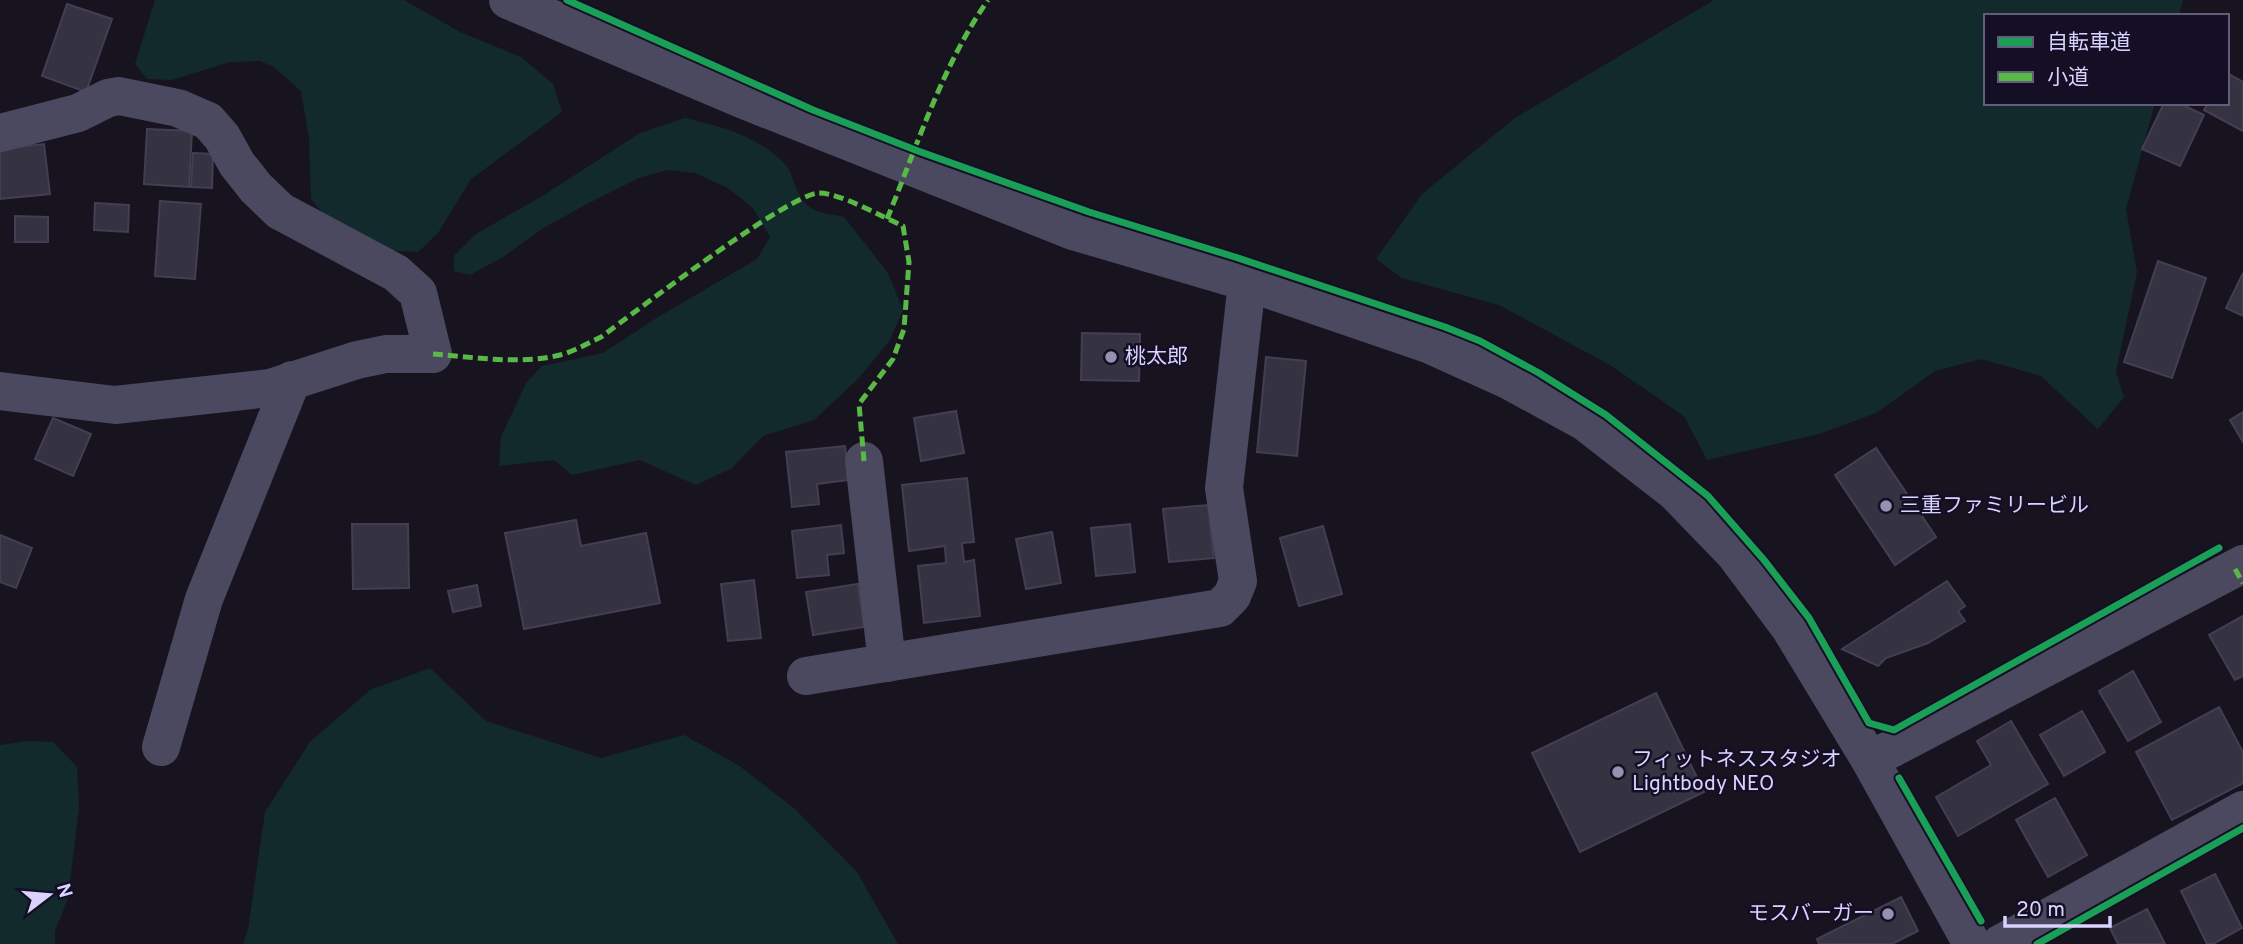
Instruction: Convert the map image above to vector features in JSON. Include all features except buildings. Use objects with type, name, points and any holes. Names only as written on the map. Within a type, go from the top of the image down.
[{"type":"street","points":[[508,0],[744,100],[1073,231],[1247,282],[1428,344],[1510,381],[1586,422],[1675,492],[1734,553],[1790,628],[1870,760],[1972,944]]},
{"type":"street","points":[[0,133],[78,113],[108,98],[119,96],[178,108],[208,121],[256,188],[280,211],[396,273],[418,293],[433,354],[386,354],[357,360],[270,388],[115,405],[1,392]]},
{"type":"street","points":[[806,676],[1220,608],[1232,596],[1238,581],[1224,488],[1247,282]]},
{"type":"street","points":[[161,747],[204,599],[292,380]]},
{"type":"street","points":[[864,461],[887,663]]},
{"type":"street","points":[[1870,760],[2243,564]]},
{"type":"street","points":[[2000,944],[2243,810]]},
{"type":"green space","points":[[155,0],[404,0],[460,32],[521,57],[553,84],[562,112],[471,179],[438,233],[418,252],[376,250],[333,226],[311,199],[309,138],[301,91],[274,67],[260,61],[230,62],[172,80],[147,79],[135,64]]},
{"type":"green space","points":[[1714,0],[2183,0],[2180,14],[1984,14],[1984,105],[2154,105],[2126,209],[2137,272],[2116,372],[2124,397],[2098,429],[2041,376],[1981,359],[1935,371],[1876,413],[1819,434],[1707,460],[1684,416],[1610,365],[1499,305],[1402,278],[1376,259],[1422,194],[1515,118]]},
{"type":"green space","points":[[685,118],[726,129],[764,147],[788,167],[799,194],[808,206],[820,212],[844,217],[888,273],[903,310],[890,340],[858,379],[814,420],[763,436],[732,468],[696,485],[640,460],[572,475],[554,460],[499,466],[501,437],[526,383],[542,366],[603,353],[757,259],[770,237],[753,208],[728,188],[695,173],[667,170],[639,178],[587,204],[545,227],[503,257],[470,275],[454,271],[454,256],[476,234],[544,195],[640,133]]},
{"type":"green space","points":[[430,668],[486,721],[601,758],[684,735],[738,765],[794,808],[857,872],[898,944],[243,944],[248,930],[265,812],[310,742],[370,690]]},
{"type":"green space","points":[[29,741],[53,742],[77,767],[79,808],[68,898],[55,931],[55,944],[0,944],[0,745]]},
{"type":"marked path","points":[[887,219],[944,79],[988,0]]},
{"type":"marked path","points":[[433,354],[513,360],[544,358],[571,351],[601,337],[777,212],[803,198],[819,193],[828,194],[850,201],[903,226],[909,262],[904,329],[893,359],[859,404],[864,461]]},
{"type":"marked path","points":[[2235,569],[2243,583]]},
{"type":"cycle path","points":[[567,0],[813,110],[918,151],[1089,212],[1445,327],[1480,341],[1539,373],[1606,415],[1708,496],[1764,560],[1809,618],[1869,723],[1894,730],[2219,548]]},
{"type":"cycle path","points":[[1899,778],[1981,921]]},
{"type":"cycle path","points":[[2037,944],[2243,828]]},
{"type":"place","name":"桃太郎","points":[[1111,357]]},
{"type":"place","name":"三重ファミリービル","points":[[1886,506]]},
{"type":"place","name":"フィットネススタジオ Lightbody NEO","points":[[1618,772]]},
{"type":"place","name":"モスバーガー","points":[[1888,914]]}]
